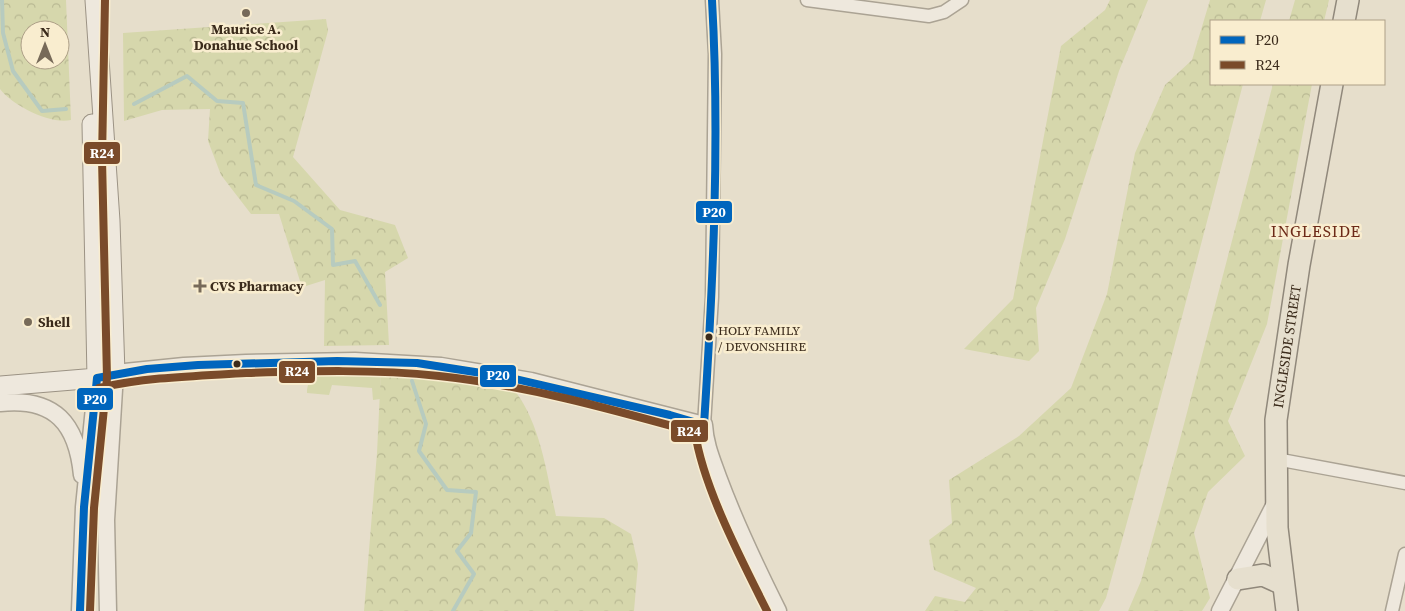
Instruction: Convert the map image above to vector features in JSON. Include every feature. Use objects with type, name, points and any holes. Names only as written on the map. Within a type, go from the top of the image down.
[{"type":"main road","points":[[0,386],[106,376],[110,222],[95,0]]},
{"type":"main road","points":[[1344,20],[1348,0]]},
{"type":"main road","name":"INGLESIDE STREET","points":[[1287,611],[1276,502],[1276,420],[1299,265],[1332,85]]},
{"type":"main road","points":[[1238,579],[1264,575],[1283,584]]},
{"type":"street","points":[[712,0],[715,54],[712,296],[704,425],[707,447],[726,501],[750,556],[778,611]]},
{"type":"street","points":[[807,0],[929,16],[944,12],[962,0]]},
{"type":"street","points":[[106,376],[184,366],[246,363],[355,362],[434,365],[531,381],[704,425]]},
{"type":"street","points":[[80,611],[84,507],[106,376]]},
{"type":"street","points":[[106,376],[108,611]]},
{"type":"street","points":[[0,403],[33,404],[64,420],[77,445],[84,507]]},
{"type":"street","points":[[1276,459],[1405,483]]},
{"type":"street","points":[[1220,611],[1276,502]]},
{"type":"street","points":[[1392,611],[1405,554]]},
{"type":"green space","points":[[0,0],[66,0],[67,20],[20,20],[20,70],[69,70],[71,120],[62,121],[42,117],[22,107],[0,89]]},
{"type":"green space","points":[[1110,0],[1148,0],[1119,71],[1065,239],[1036,308],[1039,351],[1029,361],[964,349],[1013,299],[1061,46],[1105,10]]},
{"type":"green space","points":[[1210,0],[1266,0],[1260,20],[1210,20],[1210,85],[1243,85],[1159,405],[1106,598],[1099,611],[925,611],[935,596],[965,602],[976,588],[934,570],[929,540],[952,523],[949,480],[1019,436],[1071,388],[1107,294],[1135,153],[1165,85],[1192,60]]},
{"type":"green space","points":[[1295,0],[1329,0],[1324,20],[1289,20]]},
{"type":"green space","points":[[326,19],[328,31],[293,157],[340,210],[395,225],[408,258],[385,272],[389,345],[324,346],[325,280],[306,286],[300,281],[279,214],[251,214],[221,175],[208,141],[210,109],[162,110],[124,121],[123,33]]},
{"type":"green space","points":[[1273,85],[1312,85],[1267,324],[1228,421],[1245,456],[1208,492],[1194,533],[1210,598],[1202,611],[1128,611],[1141,581]]},
{"type":"green space","points":[[333,369],[381,370],[380,399],[373,400],[372,388],[332,385],[329,395],[307,393],[309,383],[314,375]]},
{"type":"green space","points":[[381,370],[422,371],[515,391],[524,404],[537,435],[556,516],[604,518],[631,534],[638,564],[634,611],[364,611],[377,453]]},
{"type":"waterway","points":[[2,0],[3,33],[13,71],[42,111],[66,109]]},
{"type":"waterway","points":[[134,104],[187,76],[217,101],[243,103],[256,185],[294,201],[332,229],[333,265],[355,261],[380,305]]},
{"type":"waterway","points":[[412,381],[426,424],[419,451],[447,490],[476,492],[471,533],[457,551],[474,574],[453,611]]},
{"type":"transit line","name":"R24","points":[[90,611],[94,508],[107,378],[102,159],[105,0]]},
{"type":"transit line","name":"P20","points":[[80,611],[84,507],[97,378],[147,369],[198,365],[337,361],[417,363],[507,377],[670,415],[704,425],[710,319],[715,159],[712,0]]},
{"type":"transit line","name":"R24","points":[[99,388],[154,379],[191,376],[342,371],[391,372],[471,380],[534,391],[695,432],[699,453],[715,500],[735,547],[767,611]]},
{"type":"place","name":"Maurice A. Donahue School","points":[[246,13]]},
{"type":"place","name":"CVS Pharmacy","points":[[200,286]]},
{"type":"place","name":"Shell","points":[[28,322]]},
{"type":"place","name":"HOLY FAMILY / DEVONSHIRE","points":[[709,337]]},
{"type":"district","name":"INGLESIDE","points":[[1316,231]]}]
